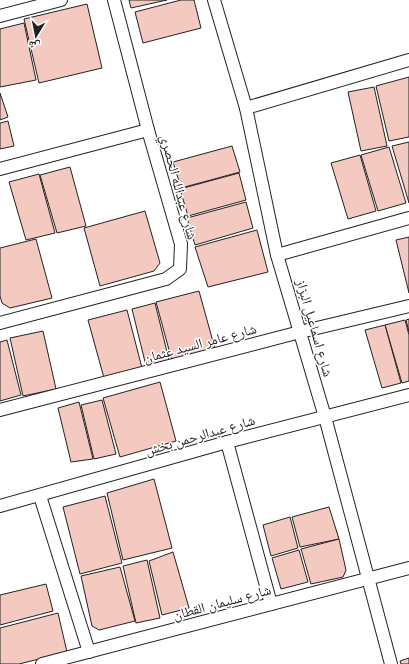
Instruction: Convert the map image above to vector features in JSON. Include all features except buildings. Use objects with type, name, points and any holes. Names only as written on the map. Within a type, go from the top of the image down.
[{"type":"street","points":[[0,16],[61,0]]},
{"type":"street","name":"شارع عبدالله الحصري","points":[[0,323],[166,279],[180,269],[181,244],[148,130],[114,0]]},
{"type":"street","name":"شارع اسماعيل البزاز","points":[[214,0],[246,108],[277,255],[325,417],[391,664]]},
{"type":"street","points":[[246,108],[409,60]]},
{"type":"street","points":[[0,169],[148,130]]},
{"type":"street","points":[[277,255],[409,218]]},
{"type":"street","name":"شارع عامر السيد عثمان","points":[[0,410],[300,332],[409,306]]},
{"type":"street","name":"شارع عبدالرحمن بخش","points":[[0,506],[40,496],[227,442],[409,395]]},
{"type":"street","points":[[227,442],[271,604]]},
{"type":"street","points":[[40,496],[89,652]]},
{"type":"street","name":"شارع سليمان القطان","points":[[42,664],[409,568]]}]
